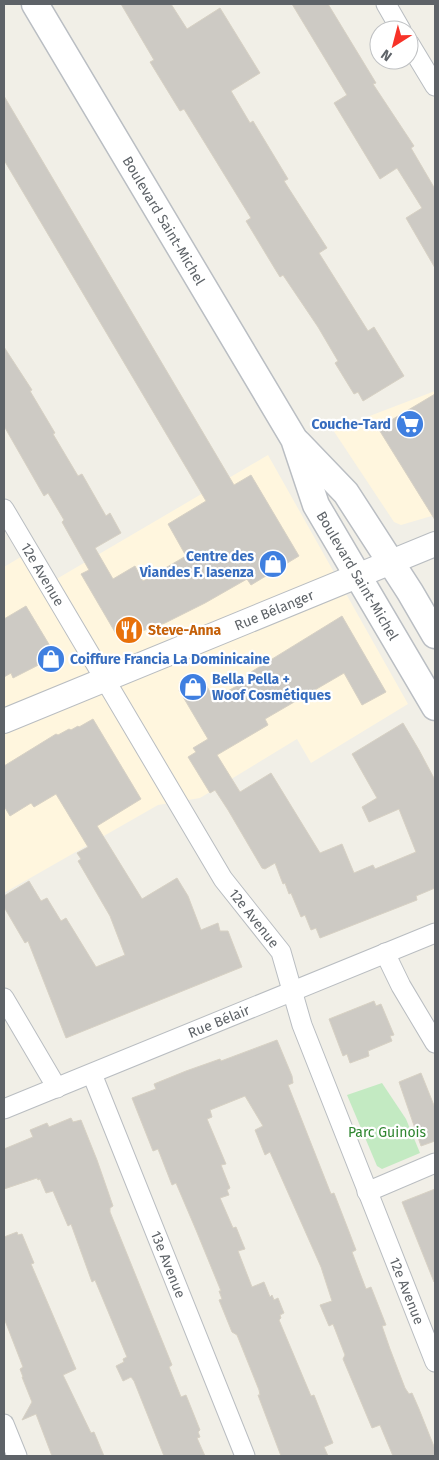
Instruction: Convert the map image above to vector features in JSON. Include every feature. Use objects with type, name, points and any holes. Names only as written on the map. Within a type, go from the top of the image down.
[{"type":"main road","name":"Boulevard Saint-Michel","points":[[35,4],[294,438],[346,493],[435,635]]},
{"type":"main road","name":"Boulevard Saint-Michel","points":[[294,438],[316,505],[435,707]]},
{"type":"street","points":[[386,4],[395,20]]},
{"type":"street","points":[[419,60],[435,86]]},
{"type":"street","name":"12e Avenue","points":[[4,509],[227,885],[282,952],[302,1025],[435,1362]]},
{"type":"street","name":"Rue Bélanger","points":[[4,720],[435,544]]},
{"type":"street","name":"Rue Bélair","points":[[4,1109],[291,990],[435,933]]},
{"type":"street","points":[[385,953],[401,986],[435,1042]]},
{"type":"street","points":[[4,998],[57,1088]]},
{"type":"street","name":"13e Avenue","points":[[92,1074],[245,1456]]},
{"type":"street","points":[[367,1192],[435,1163]]},
{"type":"street","points":[[4,1424],[17,1456]]},
{"type":"shaded area","points":[[435,391],[435,515],[401,525],[394,522],[333,430]]},
{"type":"shaded area","points":[[268,455],[408,704],[311,763],[297,739],[200,798],[158,805],[4,893],[4,567],[29,552],[48,584]]},
{"type":"green space","name":"Parc Guinois","points":[[382,1083],[406,1119],[420,1153],[382,1169],[377,1166],[347,1095]]},
{"type":"building","points":[[121,4],[171,4],[187,29],[220,8],[260,73],[231,91],[250,123],[253,121],[288,179],[284,181],[327,248],[319,253],[368,331],[374,327],[404,376],[363,401],[358,392],[354,394],[335,363],[338,361],[318,327],[283,275],[280,277],[246,221],[251,218],[184,109],[180,111],[150,62],[154,60]]},
{"type":"building","points":[[292,4],[328,4],[376,83],[373,84],[414,146],[411,148],[435,189],[435,268],[406,218],[422,208],[397,168],[380,179],[334,103],[347,95]]},
{"type":"building","points":[[4,96],[234,485],[251,475],[299,556],[251,585],[247,579],[165,623],[119,639],[81,574],[89,570],[62,522],[64,520],[48,493],[44,496],[4,426],[4,347],[32,390],[30,391],[78,476],[82,474],[106,516],[110,513],[121,533],[95,548],[113,579],[135,566],[143,581],[186,556],[168,524],[206,501],[4,160]]},
{"type":"building","points":[[435,394],[435,520],[378,428]]},
{"type":"building","points":[[26,606],[56,656],[13,678],[11,673],[4,677],[4,619]]},
{"type":"building","points":[[342,616],[386,692],[362,705],[344,673],[265,719],[268,725],[217,755],[240,792],[271,773],[320,853],[342,844],[354,873],[373,865],[375,869],[416,852],[399,809],[369,822],[362,807],[377,798],[352,754],[403,723],[419,750],[435,780],[435,888],[416,896],[417,900],[320,938],[316,928],[311,930],[305,915],[301,917],[291,893],[289,894],[285,883],[283,884],[275,863],[265,869],[262,868],[215,790],[210,793],[188,757],[196,752],[193,748],[208,739],[179,690],[201,676],[214,699],[254,676],[251,672]]},
{"type":"building","points":[[93,719],[141,799],[97,826],[142,899],[177,878],[188,896],[201,930],[218,923],[220,931],[228,931],[242,967],[66,1038],[28,941],[25,943],[4,907],[4,896],[29,881],[41,901],[47,898],[61,921],[66,918],[96,967],[125,955],[110,916],[78,861],[81,859],[77,853],[88,847],[56,794],[34,807],[31,803],[10,816],[4,806],[4,766],[56,734],[58,735],[69,729],[79,727]]},
{"type":"building","points":[[374,1001],[376,1006],[381,1004],[394,1035],[390,1036],[392,1041],[368,1051],[369,1056],[350,1063],[347,1054],[343,1056],[329,1019]]},
{"type":"building","points":[[277,1040],[292,1076],[293,1083],[288,1085],[331,1194],[334,1193],[356,1250],[352,1252],[366,1289],[371,1287],[386,1325],[382,1326],[390,1349],[405,1388],[409,1394],[412,1393],[419,1409],[435,1449],[435,1456],[393,1456],[380,1425],[372,1428],[343,1359],[345,1355],[333,1324],[329,1326],[320,1305],[332,1301],[321,1267],[270,1152],[265,1155],[255,1130],[263,1126],[245,1096],[210,1110],[212,1117],[207,1119],[226,1164],[221,1165],[230,1188],[227,1190],[229,1195],[220,1198],[233,1228],[236,1227],[245,1249],[238,1251],[252,1287],[264,1282],[270,1297],[272,1295],[274,1300],[278,1298],[284,1313],[280,1315],[281,1318],[279,1320],[311,1396],[314,1395],[333,1443],[324,1447],[328,1456],[281,1456],[258,1395],[260,1395],[259,1390],[237,1335],[232,1332],[219,1300],[222,1299],[219,1291],[221,1291],[196,1230],[176,1183],[172,1185],[158,1149],[153,1151],[132,1098],[156,1089],[154,1084],[186,1071],[220,1059],[221,1061]]},
{"type":"building","points":[[421,1073],[435,1108],[435,1141],[421,1146],[399,1082]]},
{"type":"building","points":[[71,1118],[73,1122],[81,1120],[97,1160],[113,1206],[110,1208],[110,1212],[172,1365],[169,1367],[181,1397],[186,1395],[200,1430],[198,1432],[200,1437],[197,1438],[205,1456],[164,1456],[134,1381],[131,1377],[123,1381],[116,1366],[124,1362],[123,1359],[127,1357],[95,1280],[92,1282],[71,1224],[68,1226],[53,1191],[46,1193],[40,1179],[38,1180],[37,1178],[4,1189],[4,1149],[33,1137],[30,1130],[47,1123],[49,1127]]},
{"type":"building","points":[[435,1189],[435,1282],[434,1282],[402,1202]]},
{"type":"building","points":[[17,1232],[18,1235],[22,1234],[34,1263],[31,1264],[76,1369],[63,1375],[91,1433],[94,1432],[104,1456],[52,1456],[36,1414],[22,1420],[32,1402],[22,1377],[20,1369],[23,1367],[4,1318],[4,1237]]},
{"type":"place","name":"Couche-Tard","points":[[410,424]]},
{"type":"place","name":"Centre des Viandes F. Iasenza","points":[[273,564]]},
{"type":"place","name":"Steve-Anna","points":[[129,630]]},
{"type":"place","name":"Coiffure Francia La Dominicaine","points":[[51,659]]},
{"type":"place","name":"Bella Pella + Woof Cosmétiques","points":[[193,687]]}]
